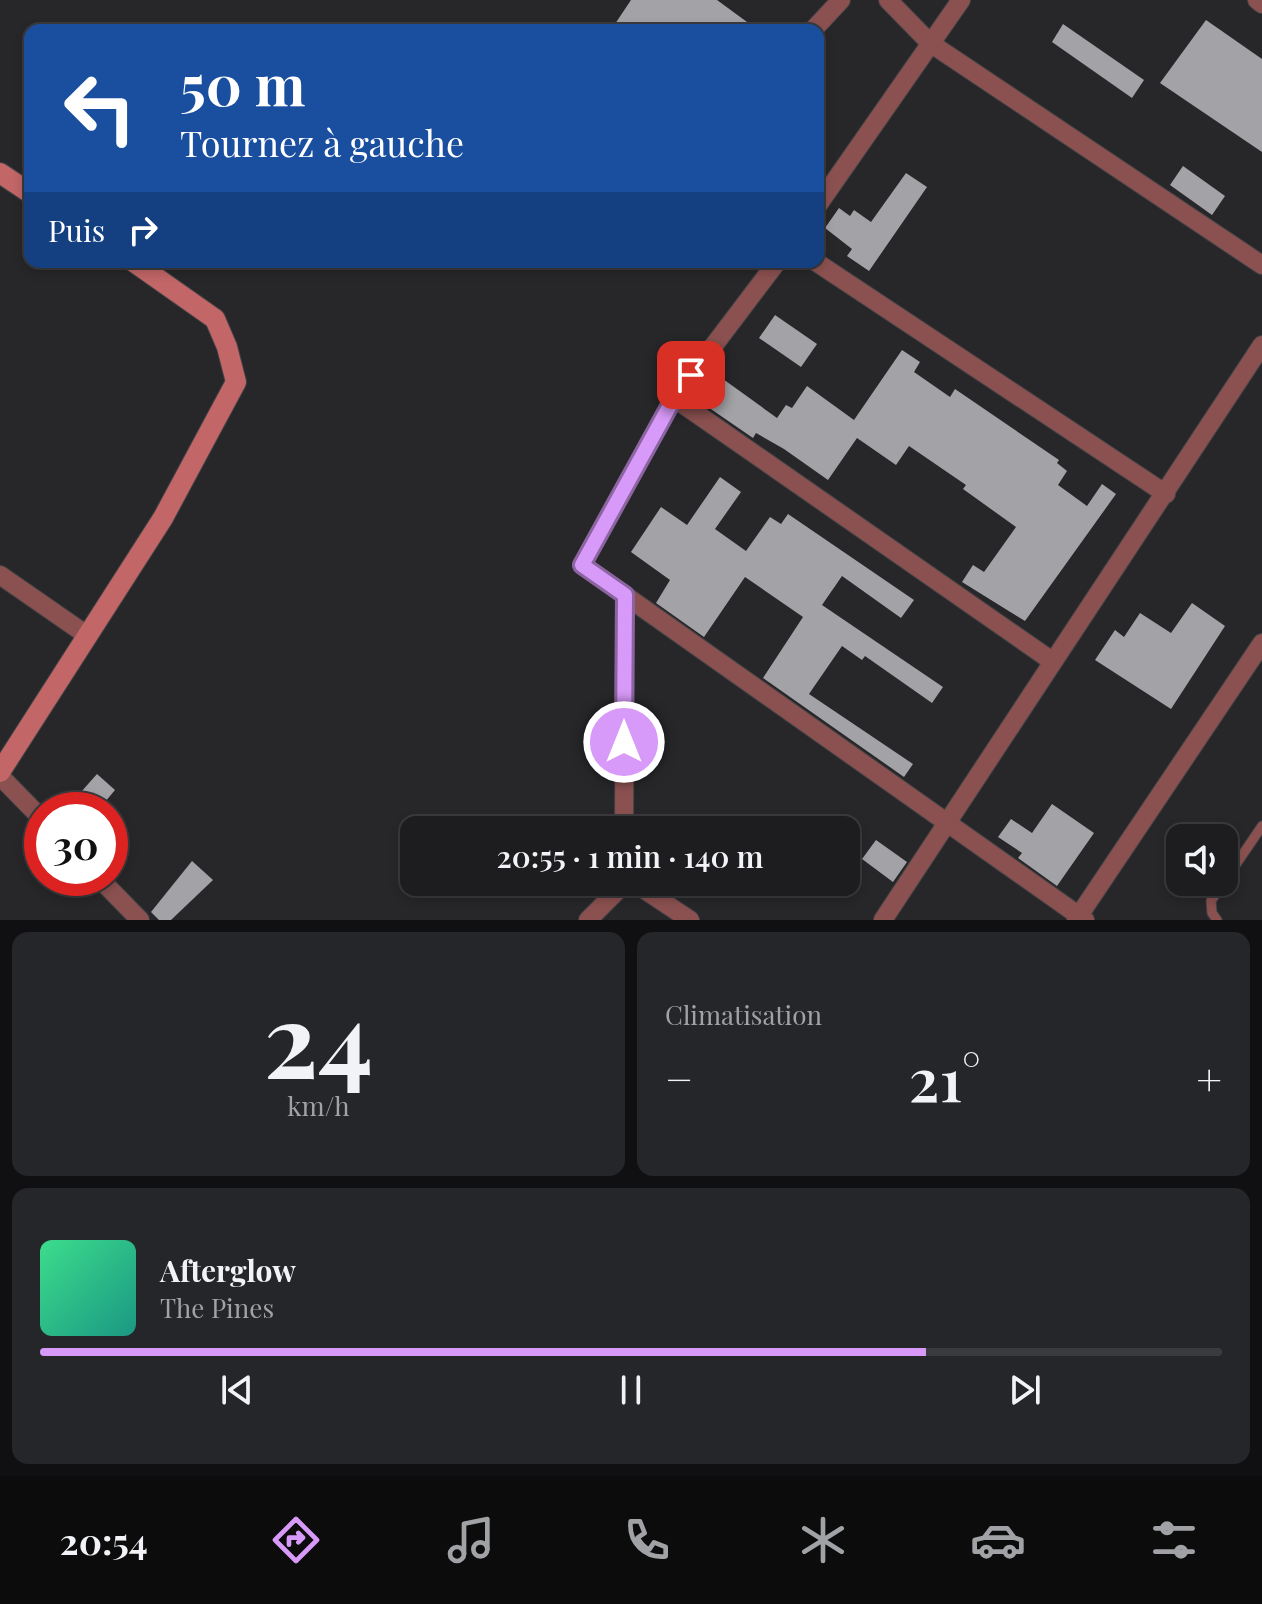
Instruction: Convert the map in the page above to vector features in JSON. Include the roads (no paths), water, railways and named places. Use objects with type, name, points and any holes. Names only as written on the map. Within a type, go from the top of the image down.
[{"type":"main road","points":[[0,173],[24,189]]},
{"type":"main road","points":[[0,774],[163,518],[236,382],[227,347],[215,319],[143,268]]},
{"type":"street","points":[[819,24],[841,0]]},
{"type":"street","points":[[888,0],[930,43],[1262,265]]},
{"type":"street","points":[[824,196],[961,0]]},
{"type":"street","points":[[1257,0],[1262,4]]},
{"type":"street","points":[[824,267],[1166,494]]},
{"type":"street","points":[[772,268],[674,398],[582,565],[1080,919],[1262,643]]},
{"type":"street","points":[[883,920],[1262,345]]},
{"type":"street","points":[[674,398],[1052,661]]},
{"type":"street","points":[[0,575],[88,636]]},
{"type":"street","points":[[624,816],[625,595]]},
{"type":"street","points":[[0,774],[24,800]]},
{"type":"street","points":[[117,896],[140,920]]},
{"type":"street","points":[[588,920],[612,896]]},
{"type":"street","points":[[654,896],[690,920]]},
{"type":"lane","points":[[1217,920],[1212,913],[1211,901],[1262,826]]}]
